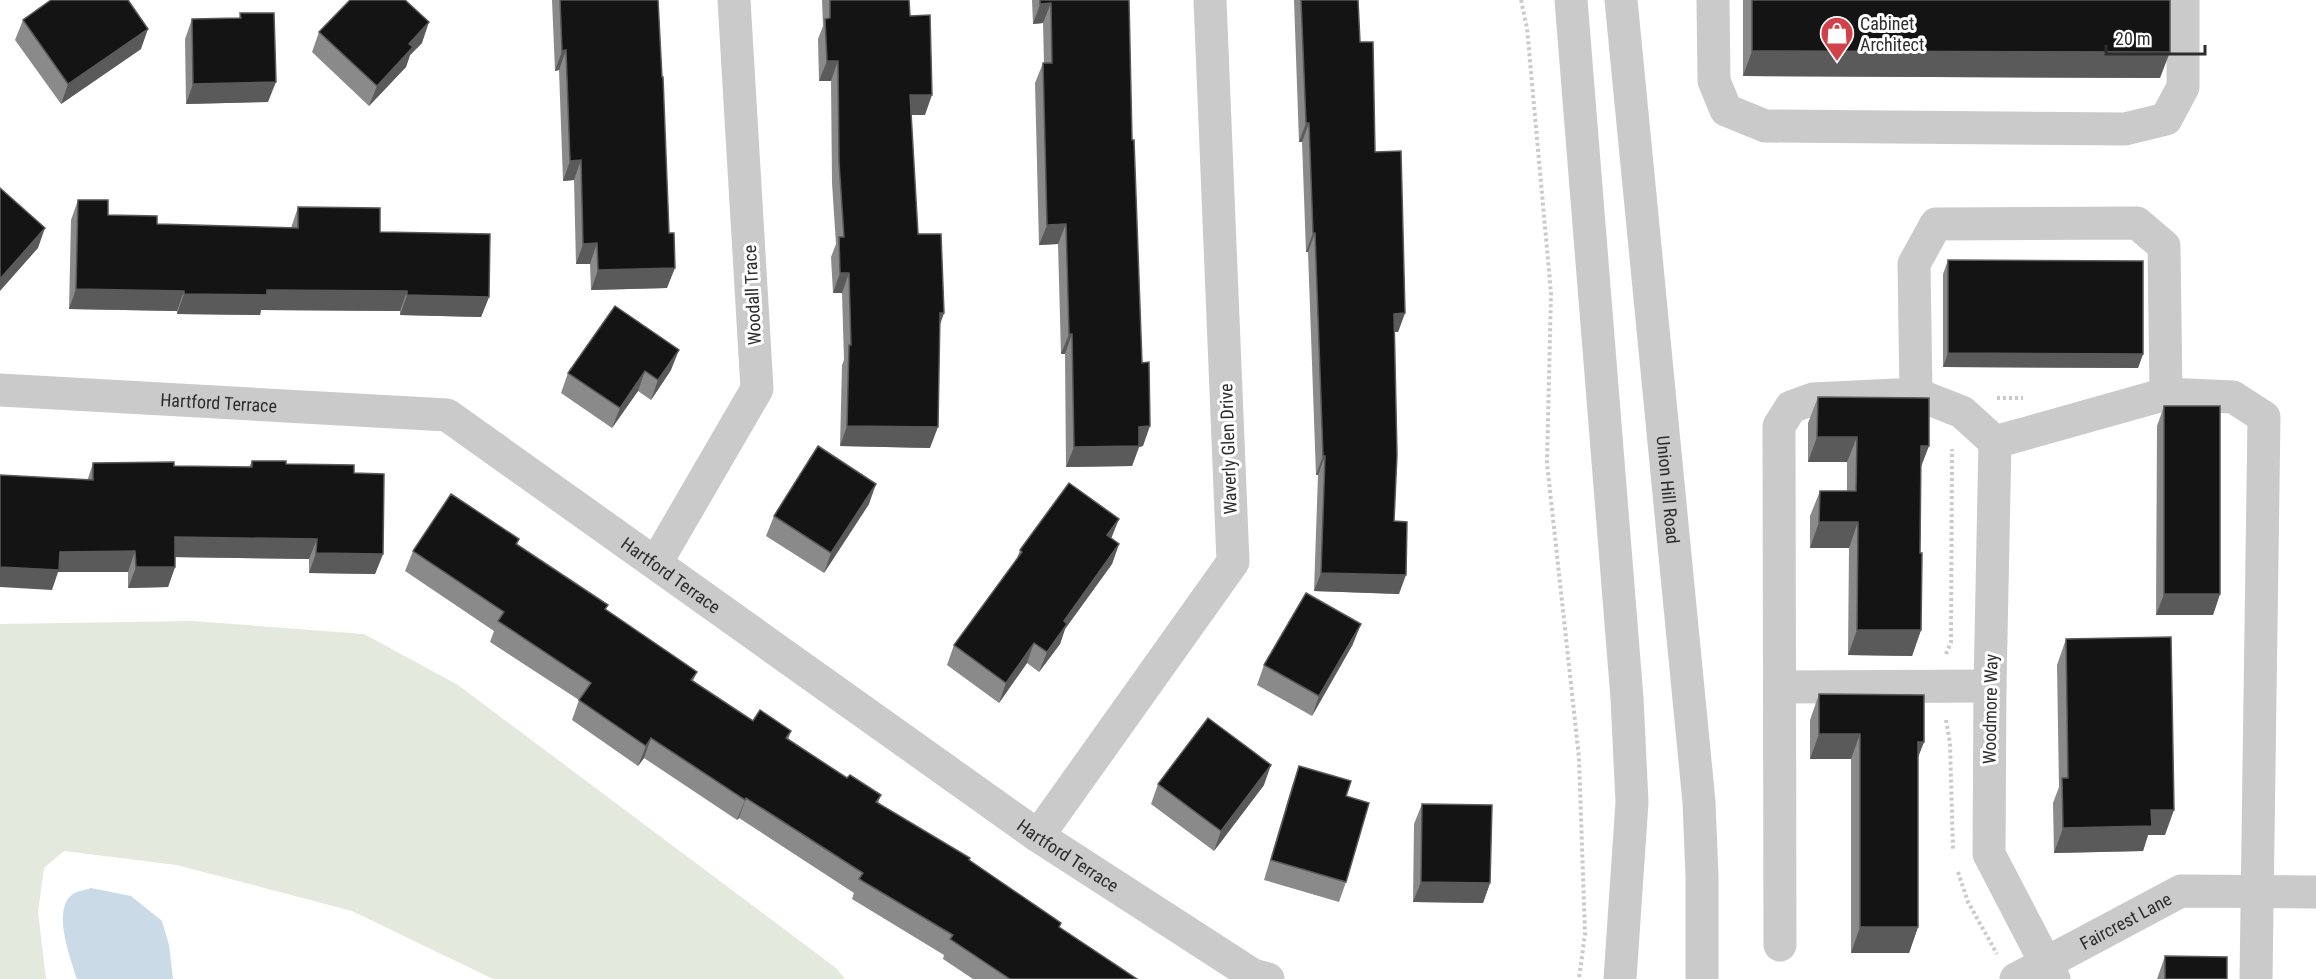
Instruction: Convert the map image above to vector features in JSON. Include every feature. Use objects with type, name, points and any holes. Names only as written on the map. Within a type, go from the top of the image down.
[{"type":"street","name":"Woodall Trace","points":[[656,563],[757,389],[734,0]]},
{"type":"street","name":"Waverly Glen Drive","points":[[1038,836],[1233,562],[1210,0]]},
{"type":"street","points":[[1571,0],[1626,698],[1632,802],[1620,979]]},
{"type":"street","name":"Union Hill Road","points":[[1621,0],[1699,802],[1702,979]]},
{"type":"street","points":[[1713,0],[1714,81],[1726,110],[1765,126],[2125,129],[2166,119],[2183,87],[2183,0]]},
{"type":"street","points":[[1916,394],[1914,264],[1936,224],[2101,223],[2137,223],[2164,246],[2166,394]]},
{"type":"street","name":"Hartford Terrace","points":[[0,390],[447,414],[1038,836],[1258,978]]},
{"type":"street","points":[[1780,945],[1779,426],[1791,407],[1813,399],[1916,394],[1962,412],[1995,441],[2166,394],[2233,397],[2264,417],[2256,979]]},
{"type":"street","name":"Woodmore Way","points":[[1995,441],[1989,854],[2050,971]]},
{"type":"street","points":[[1780,687],[1990,686]]},
{"type":"street","name":"Faircrest Lane","points":[[2016,979],[2050,971],[2181,891],[2316,892]]},
{"type":"path","points":[[1521,0],[1527,28],[1551,293],[1547,463],[1579,758],[1585,934],[1579,979]]},
{"type":"shaded area","points":[[193,621],[364,634],[458,685],[836,968],[845,979],[493,979],[352,911],[177,865],[64,851],[44,868],[38,912],[46,979],[0,979],[0,624]]},
{"type":"water","points":[[91,888],[131,896],[162,921],[169,945],[173,979],[77,979],[67,947],[63,911],[73,894]]},
{"type":"building","points":[[51,0],[128,0],[148,29],[68,84],[23,20]]},
{"type":"building","points":[[350,0],[405,0],[429,22],[409,44],[413,47],[377,86],[319,32]]},
{"type":"building","points":[[560,0],[658,0],[669,233],[674,233],[675,268],[598,270],[597,243],[583,244],[581,160],[570,161],[566,50],[562,51]]},
{"type":"building","points":[[830,0],[909,0],[910,16],[930,15],[932,95],[910,95],[918,234],[941,234],[944,313],[940,313],[938,427],[847,426],[849,345],[851,345],[849,273],[840,273],[839,237],[844,237],[839,162],[838,61],[827,61],[825,19],[830,18]]},
{"type":"building","points":[[1040,0],[1129,0],[1132,140],[1134,140],[1142,363],[1149,362],[1150,426],[1139,427],[1139,446],[1074,447],[1072,334],[1069,334],[1066,224],[1047,225],[1043,63],[1052,63],[1051,3],[1040,4]]},
{"type":"building","points":[[1301,0],[1358,0],[1360,42],[1373,42],[1375,152],[1401,151],[1405,313],[1394,314],[1397,455],[1394,521],[1407,522],[1406,575],[1321,573],[1325,456],[1323,456],[1315,233],[1313,233],[1309,123],[1306,123]]},
{"type":"building","points":[[1752,0],[2170,0],[2170,52],[1752,51]]},
{"type":"building","points":[[240,13],[274,13],[276,82],[193,84],[192,19],[241,18]]},
{"type":"building","points":[[0,188],[45,228],[0,279]]},
{"type":"building","points":[[78,200],[108,200],[108,215],[157,216],[157,224],[298,228],[298,207],[380,208],[380,232],[490,234],[489,297],[407,295],[407,291],[267,290],[267,295],[76,289]]},
{"type":"building","points":[[1948,260],[2143,261],[2143,354],[1948,353]]},
{"type":"building","points":[[615,306],[679,350],[658,380],[645,371],[620,408],[568,373]]},
{"type":"building","points":[[1818,397],[1929,398],[1929,446],[1921,446],[1921,630],[1857,630],[1858,522],[1819,522],[1820,491],[1856,491],[1857,437],[1817,437]]},
{"type":"building","points":[[2164,406],[2220,406],[2220,594],[2164,594]]},
{"type":"building","points":[[818,446],[876,484],[831,553],[774,516]]},
{"type":"building","points":[[252,461],[354,465],[354,473],[384,474],[383,554],[316,553],[317,539],[175,537],[175,567],[136,567],[135,551],[60,552],[59,570],[0,567],[0,475],[93,480],[93,463],[174,462],[174,466],[252,467]]},
{"type":"building","points":[[1069,483],[1119,519],[1107,535],[1119,544],[1064,621],[1067,624],[1047,652],[1034,643],[1006,683],[954,645]]},
{"type":"building","points":[[451,494],[519,539],[516,544],[608,605],[605,609],[697,672],[691,680],[753,721],[760,710],[791,731],[786,738],[847,778],[850,775],[881,795],[876,802],[970,858],[969,860],[1061,923],[1059,927],[1137,979],[1010,979],[950,939],[953,935],[859,879],[863,873],[746,798],[745,800],[651,738],[646,746],[579,700],[591,683],[498,621],[504,612],[413,551]]},
{"type":"building","points":[[1306,593],[1361,624],[1319,696],[1264,665]]},
{"type":"building","points":[[2171,637],[2174,810],[2151,810],[2152,826],[2063,828],[2062,778],[2068,778],[2066,639]]},
{"type":"building","points":[[1819,694],[1924,695],[1924,742],[1918,742],[1918,927],[1860,927],[1860,734],[1819,734]]},
{"type":"building","points":[[1208,718],[1271,765],[1221,831],[1158,784]]},
{"type":"building","points":[[1299,766],[1351,781],[1346,796],[1369,803],[1346,882],[1271,860]]},
{"type":"building","points":[[1422,804],[1492,805],[1490,883],[1421,882]]},
{"type":"building","points":[[2165,956],[2227,957],[2227,979],[2165,979]]},
{"type":"place","name":"Cabinet Architect","points":[[1837,62]]}]
